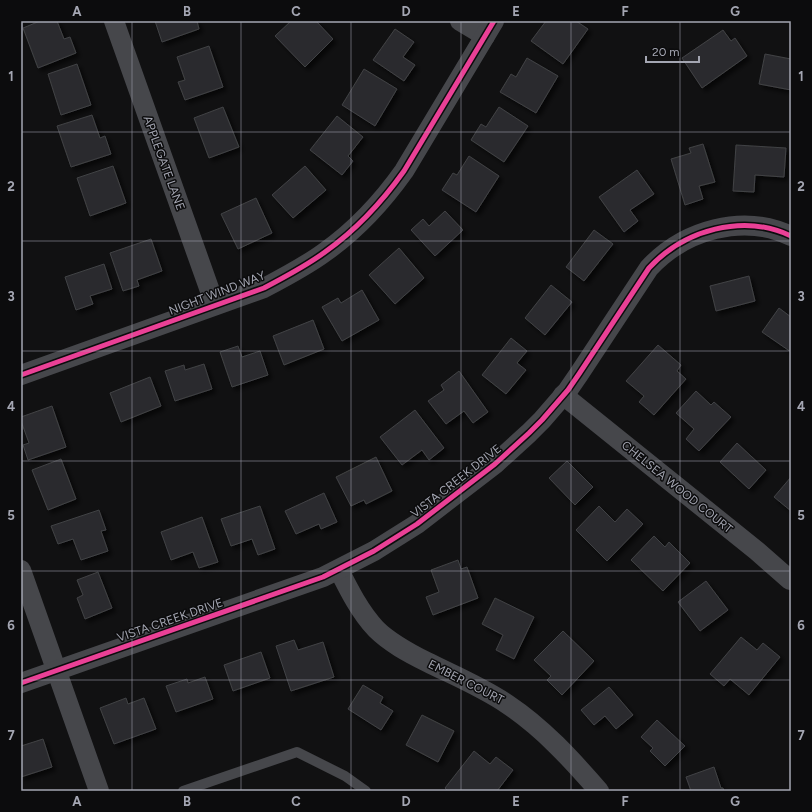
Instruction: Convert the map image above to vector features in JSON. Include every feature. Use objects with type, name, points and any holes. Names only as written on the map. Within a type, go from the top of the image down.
[{"type":"street","name":"APPLEGATE LANE","points":[[114,21],[215,305]]},
{"type":"street","points":[[460,21],[489,28]]},
{"type":"street","name":"NIGHT WIND WAY","points":[[21,375],[264,288],[325,253],[370,214],[404,171],[489,28]]},
{"type":"street","name":"VISTA CREEK DRIVE","points":[[21,683],[297,586],[339,570],[374,551],[402,534],[466,488],[525,437],[564,395],[649,268],[659,257],[687,239],[705,232],[734,226],[760,226],[791,236]]},
{"type":"street","name":"CHELSEA WOOD COURT","points":[[564,395],[757,551],[790,580]]},
{"type":"street","points":[[21,570],[99,791]]},
{"type":"street","name":"EMBER COURT","points":[[339,570],[367,617],[387,638],[411,654],[492,694],[507,704],[544,731],[599,791]]},
{"type":"lane","points":[[183,791],[297,752],[345,776],[366,791]]},
{"type":"building","points":[[40,21],[57,21],[64,39],[70,37],[76,53],[38,68],[23,28]]},
{"type":"building","points":[[155,21],[197,21],[199,29],[162,42]]},
{"type":"building","points":[[291,21],[316,21],[333,39],[305,67],[275,36]]},
{"type":"building","points":[[546,21],[576,21],[588,29],[563,64],[531,41]]},
{"type":"building","points":[[395,29],[414,42],[403,57],[415,65],[404,81],[373,60]]},
{"type":"building","points":[[723,30],[731,41],[735,38],[747,56],[702,88],[682,58]]},
{"type":"building","points":[[209,46],[223,87],[185,100],[178,82],[185,80],[177,57]]},
{"type":"building","points":[[765,54],[791,59],[791,90],[759,84]]},
{"type":"building","points":[[527,58],[558,76],[536,113],[500,92],[511,74],[516,77]]},
{"type":"building","points":[[77,64],[91,105],[61,115],[48,74]]},
{"type":"building","points":[[364,69],[397,89],[375,126],[342,105]]},
{"type":"building","points":[[223,107],[239,147],[209,158],[194,118]]},
{"type":"building","points":[[499,107],[528,126],[504,162],[471,140],[481,124],[486,127]]},
{"type":"building","points":[[92,115],[100,138],[105,136],[111,154],[71,167],[57,126]]},
{"type":"building","points":[[337,116],[363,137],[348,156],[353,161],[342,175],[310,150]]},
{"type":"building","points":[[703,144],[715,182],[699,186],[703,199],[685,205],[671,159],[691,153],[689,148]]},
{"type":"building","points":[[736,145],[786,148],[784,177],[755,175],[754,192],[733,191]]},
{"type":"building","points":[[469,156],[499,176],[476,212],[442,190],[453,173],[457,175]]},
{"type":"building","points":[[113,166],[126,203],[90,216],[77,178]]},
{"type":"building","points":[[305,166],[326,190],[293,218],[272,195]]},
{"type":"building","points":[[637,170],[654,194],[630,210],[638,221],[624,232],[599,197]]},
{"type":"building","points":[[256,198],[272,233],[238,249],[221,214]]},
{"type":"building","points":[[445,211],[463,230],[435,256],[411,230],[423,219],[429,226]]},
{"type":"building","points":[[594,230],[613,244],[584,281],[566,267]]},
{"type":"building","points":[[151,239],[162,271],[137,280],[139,286],[123,291],[110,253]]},
{"type":"building","points":[[399,248],[424,278],[395,304],[369,275]]},
{"type":"building","points":[[104,264],[112,289],[90,296],[93,304],[76,310],[65,277]]},
{"type":"building","points":[[749,276],[755,301],[716,311],[710,286]]},
{"type":"building","points":[[551,285],[572,302],[545,335],[525,318]]},
{"type":"building","points":[[362,290],[379,320],[342,341],[322,307],[338,298],[341,303]]},
{"type":"building","points":[[779,308],[791,317],[791,352],[762,332]]},
{"type":"building","points":[[313,320],[324,349],[284,365],[273,336]]},
{"type":"building","points":[[511,338],[527,351],[517,363],[526,370],[506,394],[482,375]]},
{"type":"building","points":[[658,345],[681,365],[677,371],[686,379],[654,415],[639,402],[644,396],[626,381]]},
{"type":"building","points":[[238,346],[242,357],[260,351],[268,375],[232,387],[220,352]]},
{"type":"building","points":[[204,364],[212,389],[175,401],[165,371],[184,365],[185,370]]},
{"type":"building","points":[[459,371],[488,412],[473,423],[464,411],[446,424],[428,401],[444,390],[441,385]]},
{"type":"building","points":[[150,377],[161,406],[121,422],[110,393]]},
{"type":"building","points":[[696,391],[711,405],[714,402],[731,417],[699,451],[686,439],[694,429],[676,413]]},
{"type":"building","points":[[52,406],[66,447],[28,460],[23,445],[29,443],[21,417]]},
{"type":"building","points":[[415,410],[444,448],[429,460],[422,450],[402,465],[380,437]]},
{"type":"building","points":[[737,443],[766,470],[749,489],[720,462]]},
{"type":"building","points":[[376,457],[392,491],[366,504],[364,500],[351,506],[336,477]]},
{"type":"building","points":[[61,459],[76,499],[48,510],[32,470]]},
{"type":"building","points":[[567,461],[593,487],[575,505],[549,478]]},
{"type":"building","points":[[791,477],[791,511],[774,497]]},
{"type":"building","points":[[324,493],[337,522],[321,529],[319,524],[296,534],[285,511]]},
{"type":"building","points":[[260,506],[275,549],[258,555],[252,539],[231,546],[221,519]]},
{"type":"building","points":[[599,506],[615,522],[627,509],[643,524],[607,561],[576,530]]},
{"type":"building","points":[[99,510],[106,530],[101,531],[108,551],[81,560],[73,539],[58,544],[51,526]]},
{"type":"building","points":[[202,517],[218,562],[199,568],[193,552],[171,560],[161,532]]},
{"type":"building","points":[[654,536],[665,547],[669,542],[690,563],[663,591],[631,560]]},
{"type":"building","points":[[458,560],[461,569],[467,567],[478,598],[433,615],[426,597],[439,592],[431,570]]},
{"type":"building","points":[[98,572],[112,608],[85,619],[77,598],[83,595],[77,580]]},
{"type":"building","points":[[706,581],[728,610],[700,631],[678,602]]},
{"type":"building","points":[[495,598],[534,617],[514,659],[496,650],[503,635],[482,624]]},
{"type":"building","points":[[563,631],[594,661],[562,695],[547,680],[551,676],[534,660]]},
{"type":"building","points":[[741,637],[757,650],[763,643],[780,657],[749,695],[730,679],[724,686],[710,674]]},
{"type":"building","points":[[294,640],[298,650],[323,642],[334,677],[291,691],[276,646]]},
{"type":"building","points":[[261,652],[270,678],[233,691],[224,665]]},
{"type":"building","points":[[205,677],[213,699],[176,712],[166,686],[187,679],[188,683]]},
{"type":"building","points":[[363,685],[383,697],[380,703],[393,711],[381,730],[348,709]]},
{"type":"building","points":[[609,687],[633,715],[616,729],[605,716],[594,725],[581,710]]},
{"type":"building","points":[[126,698],[128,704],[144,698],[156,729],[114,744],[100,708]]},
{"type":"building","points":[[422,715],[454,731],[438,762],[406,745]]},
{"type":"building","points":[[657,720],[685,746],[665,766],[650,751],[653,748],[641,737]]},
{"type":"building","points":[[43,739],[52,767],[21,777],[21,746]]},
{"type":"building","points":[[474,751],[490,764],[496,757],[513,770],[497,791],[448,791],[445,788]]},
{"type":"building","points":[[714,767],[721,788],[723,788],[724,791],[691,791],[686,777]]},
{"type":"cycle path","points":[[21,375],[264,288],[303,267],[318,257],[358,225],[387,194],[404,171],[494,21]]},
{"type":"cycle path","points":[[21,683],[323,577],[374,551],[417,524],[495,464],[542,420],[568,390],[649,268],[663,255],[679,244],[697,235],[715,229],[734,226],[753,226],[773,229],[791,236]]}]
